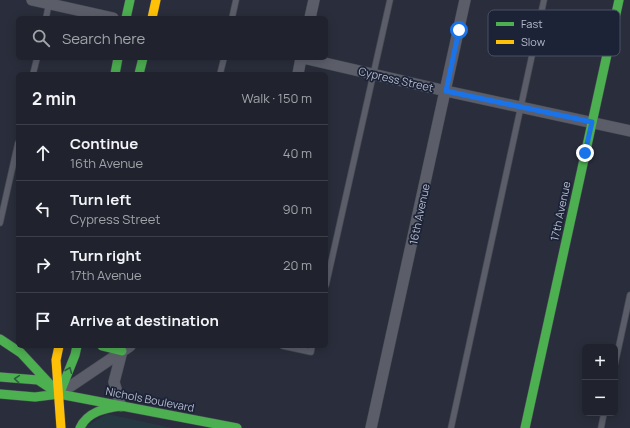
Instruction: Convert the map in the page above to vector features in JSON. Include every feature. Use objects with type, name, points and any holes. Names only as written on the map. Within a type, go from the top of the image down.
[{"type":"main road","points":[[126,16],[130,0]]},
{"type":"main road","points":[[152,16],[156,0]]},
{"type":"main road","name":"17th Avenue","points":[[616,10],[618,0]]},
{"type":"main road","name":"17th Avenue","points":[[525,428],[606,56]]},
{"type":"main road","points":[[115,72],[118,60]]},
{"type":"main road","points":[[140,72],[142,60]]},
{"type":"main road","points":[[0,339],[21,353],[59,394]]},
{"type":"main road","points":[[59,348],[56,360],[61,428]]},
{"type":"main road","points":[[59,394],[77,348]]},
{"type":"main road","points":[[0,377],[38,380],[59,394]]},
{"type":"main road","points":[[0,394],[35,397],[59,394]]},
{"type":"main road","name":"Nichols Boulevard","points":[[59,394],[237,428]]},
{"type":"main road","points":[[80,428],[82,423],[97,411],[105,408],[121,406]]},
{"type":"street","points":[[32,0],[49,2],[105,16]]},
{"type":"street","points":[[310,16],[314,0]]},
{"type":"street","name":"16th Avenue","points":[[371,428],[466,0]]},
{"type":"street","points":[[298,72],[302,60]]},
{"type":"street","name":"Cypress Street","points":[[311,60],[630,131]]},
{"type":"street","points":[[59,394],[126,349]]},
{"type":"street","points":[[121,406],[114,382],[126,349]]},
{"type":"lane","points":[[232,16],[236,0]]},
{"type":"lane","points":[[328,277],[390,0]]},
{"type":"lane","points":[[542,10],[544,0]]},
{"type":"lane","points":[[46,16],[49,2]]},
{"type":"lane","points":[[451,428],[531,56]]},
{"type":"lane","points":[[34,72],[36,60]]},
{"type":"lane","points":[[220,72],[224,60]]},
{"type":"lane","points":[[0,223],[3,199],[16,150]]},
{"type":"lane","points":[[618,350],[630,295]]},
{"type":"lane","points":[[292,348],[311,352],[312,348]]},
{"type":"lane","points":[[601,428],[603,416]]},
{"type":"shaded area","points":[[107,414],[172,428],[84,428]]},
{"type":"traffic: fast","points":[[126,16],[130,0]]},
{"type":"traffic: fast","points":[[617,10],[619,0]]},
{"type":"traffic: fast","points":[[525,428],[607,56]]},
{"type":"traffic: fast","points":[[115,72],[118,60]]},
{"type":"traffic: fast","points":[[140,72],[142,60]]},
{"type":"traffic: fast","points":[[0,339],[21,353],[59,394],[237,428]]},
{"type":"traffic: fast","points":[[61,390],[77,348]]},
{"type":"traffic: fast","points":[[110,348],[122,351]]},
{"type":"traffic: fast","points":[[0,377],[38,380],[59,394]]},
{"type":"traffic: fast","points":[[0,394],[35,397],[59,394]]},
{"type":"traffic: fast","points":[[80,428],[87,418],[97,412],[121,406]]},
{"type":"traffic: slow","points":[[152,16],[156,0]]},
{"type":"traffic: slow","points":[[59,348],[56,360],[61,428]]},
{"type":"route","points":[[459,30],[446,91],[592,122],[585,153]]}]
